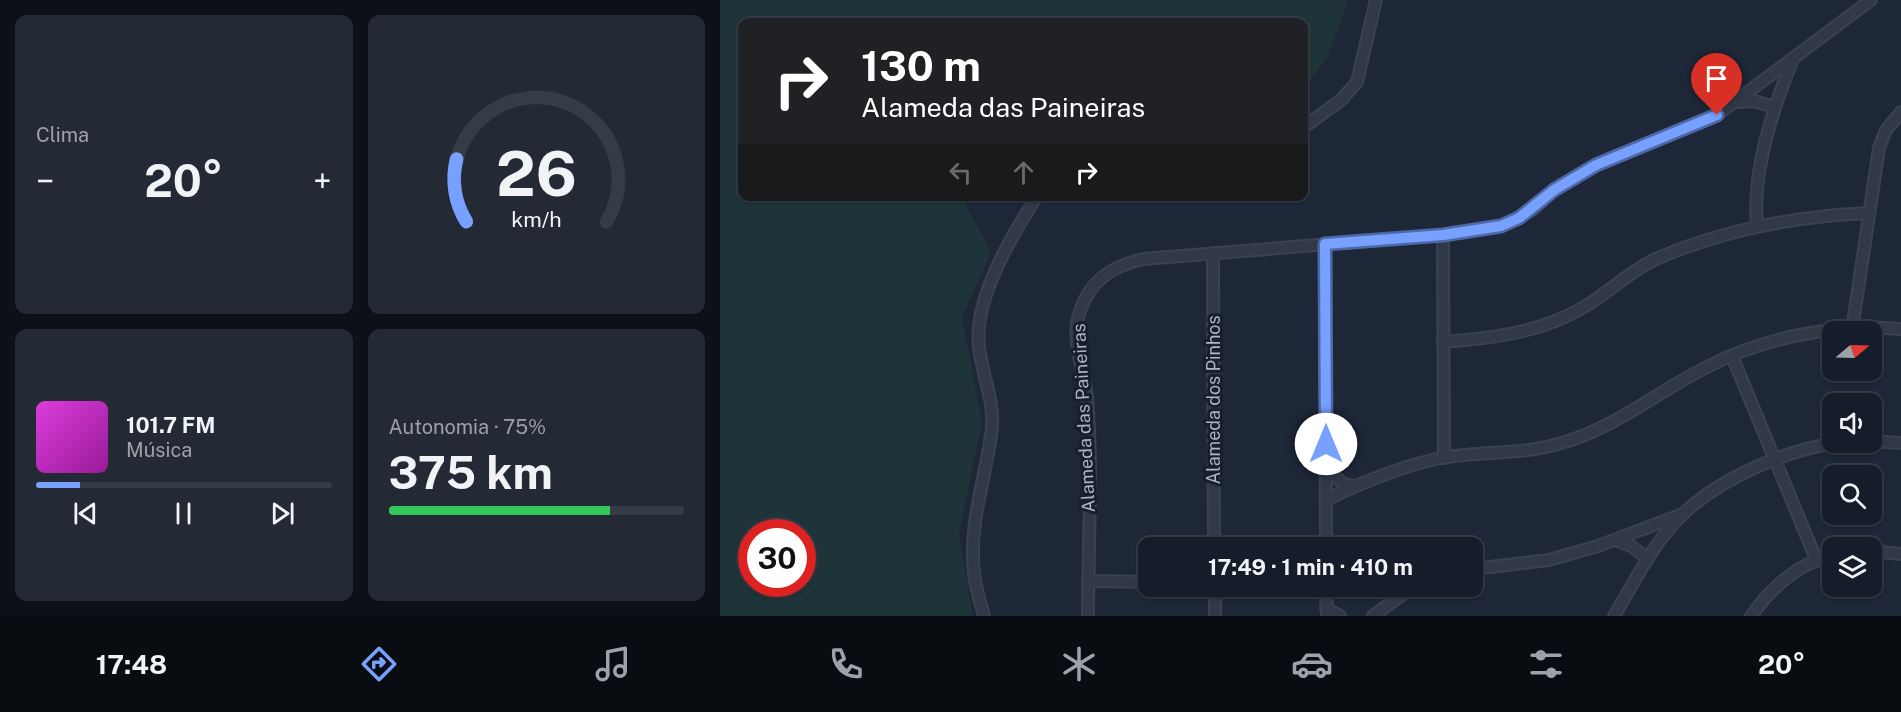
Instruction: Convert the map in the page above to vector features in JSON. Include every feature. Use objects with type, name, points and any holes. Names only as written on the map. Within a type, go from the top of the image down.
[{"type":"street","points":[[1308,124],[1341,100],[1357,82],[1376,0]]},
{"type":"street","name":"Alameda das Paineiras","points":[[1088,616],[1089,442],[1086,396],[1077,346],[1079,312],[1092,286],[1116,267],[1143,259],[1443,235],[1501,226],[1519,218],[1554,190],[1596,165],[1675,134],[1738,102],[1870,0]]},
{"type":"street","points":[[1757,226],[1755,206],[1774,107],[1792,61]]},
{"type":"street","points":[[1767,79],[1781,88]]},
{"type":"street","points":[[1738,102],[1754,101],[1774,107]]},
{"type":"street","points":[[1853,321],[1879,148],[1886,130],[1901,112]]},
{"type":"street","points":[[984,616],[974,571],[973,552],[992,421],[978,329],[987,294],[1001,260],[1018,226],[1035,201]]},
{"type":"street","points":[[1443,342],[1506,336],[1551,324],[1585,307],[1633,271],[1656,259],[1757,226],[1820,215],[1869,213]]},
{"type":"street","points":[[1443,235],[1444,458]]},
{"type":"street","points":[[1325,244],[1326,537]]},
{"type":"street","name":"Alameda dos Pinhos","points":[[1213,253],[1214,537]]},
{"type":"street","points":[[1882,329],[1901,329]]},
{"type":"street","points":[[1326,500],[1393,471],[1444,458],[1534,450],[1585,436],[1636,411],[1711,365],[1732,356],[1808,333],[1822,332]]},
{"type":"street","points":[[1732,356],[1816,559]]},
{"type":"street","points":[[1882,442],[1901,443]]},
{"type":"street","points":[[1483,568],[1549,560],[1615,540],[1683,514],[1719,488],[1775,458],[1822,447]]},
{"type":"street","points":[[1326,466],[1343,484],[1354,486]]},
{"type":"street","points":[[1614,616],[1648,560],[1683,514]]},
{"type":"street","points":[[1640,530],[1653,534],[1660,543]]},
{"type":"street","points":[[1615,540],[1631,546],[1648,560]]},
{"type":"street","points":[[1882,552],[1901,554]]},
{"type":"street","points":[[1750,616],[1770,592],[1816,559],[1822,558]]},
{"type":"street","points":[[1088,581],[1138,582]]},
{"type":"street","points":[[1215,597],[1215,616]]},
{"type":"street","points":[[1326,597],[1327,612],[1340,616]]},
{"type":"street","points":[[1373,616],[1399,597]]},
{"type":"green space","points":[[720,0],[1348,0],[1328,57],[1308,83],[1308,18],[738,18],[738,201],[964,201],[991,252],[962,318],[982,422],[959,534],[973,616],[720,616]]},
{"type":"route","points":[[1326,444],[1325,244],[1443,235],[1501,226],[1519,218],[1554,190],[1596,165],[1717,115]]}]
